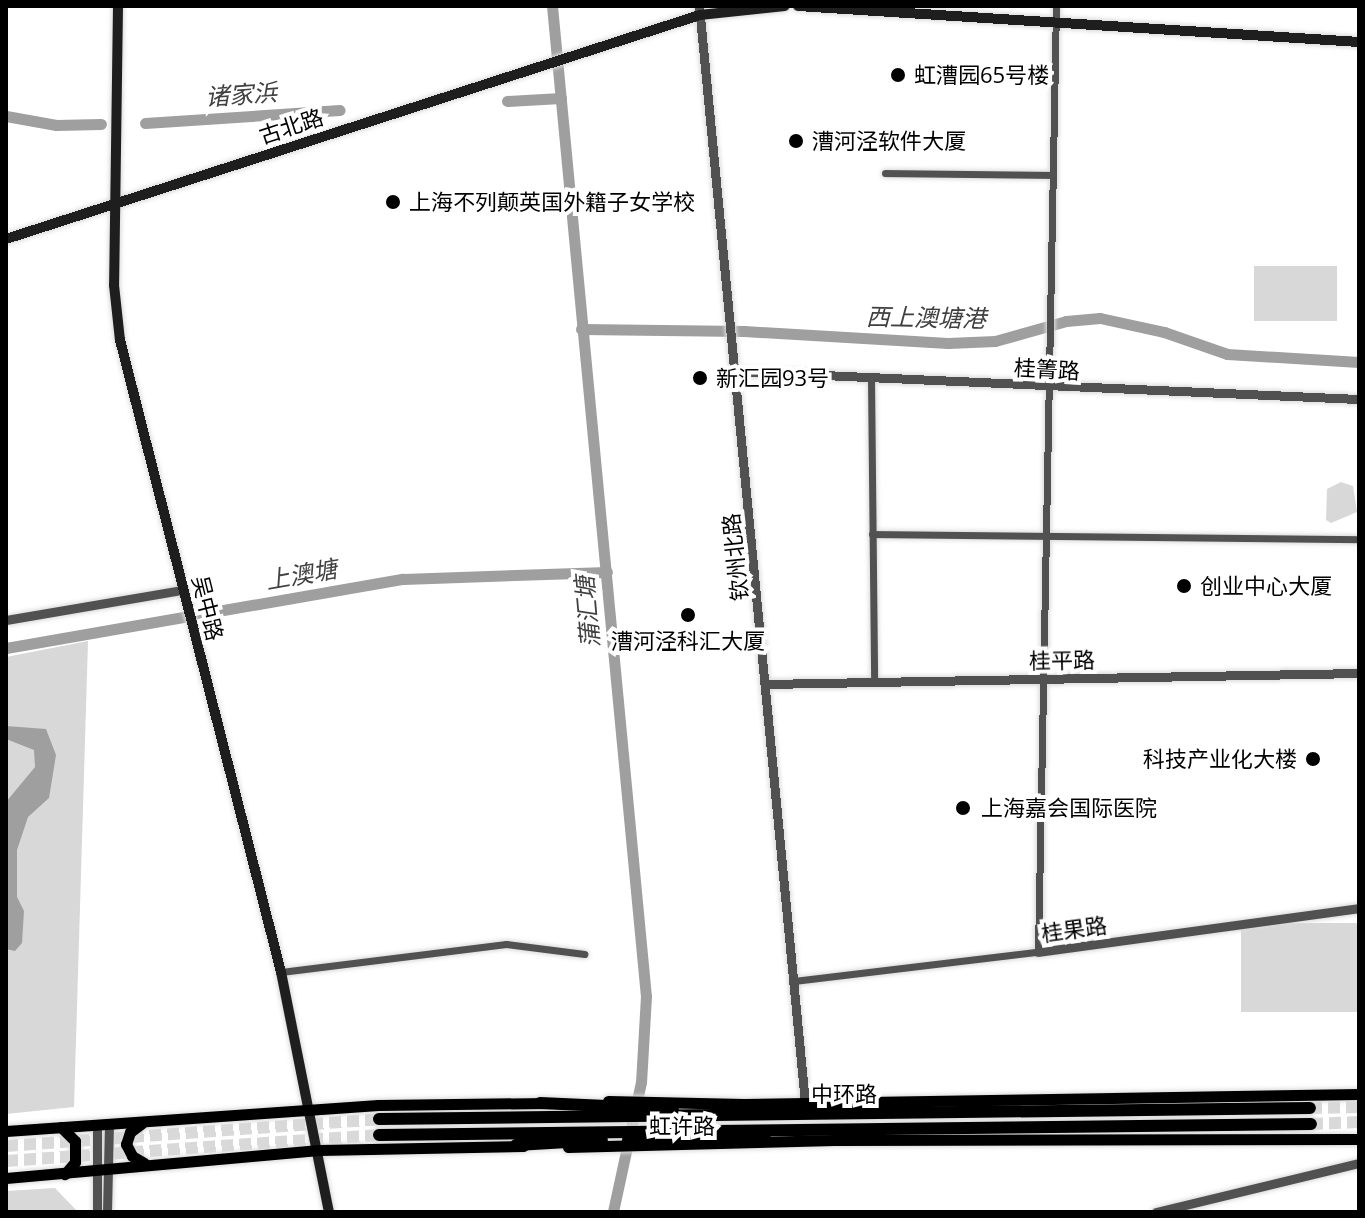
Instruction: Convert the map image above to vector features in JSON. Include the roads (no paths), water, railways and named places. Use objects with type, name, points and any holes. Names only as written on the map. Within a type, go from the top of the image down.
[{"type":"highway","points":[[540,1103],[615,1108]]},
{"type":"highway","name":"中环路","points":[[379,1119],[615,1108],[655,1108],[730,1115],[1310,1108]]},
{"type":"highway","name":"中环路","points":[[379,1135],[649,1139],[771,1130],[1311,1124]]},
{"type":"highway","points":[[516,1145],[610,1139]]},
{"type":"main road","name":"吴中路","points":[[118,6],[114,204],[120,340],[281,972],[329,1212]]},
{"type":"main road","name":"古北路","points":[[6,239],[587,51],[700,10],[785,6]]},
{"type":"main road","points":[[798,6],[1359,42]]},
{"type":"main road","name":"虹许路","points":[[655,1108],[805,1103],[1356,1096]]},
{"type":"main road","points":[[6,1131],[311,1111],[540,1103]]},
{"type":"main road","points":[[142,1123],[130,1132],[126,1144],[132,1156],[145,1163]]},
{"type":"main road","points":[[61,1127],[75,1141],[75,1162],[64,1175]]},
{"type":"main road","name":"虹许路","points":[[649,1139],[1356,1138]]},
{"type":"main road","points":[[6,1178],[64,1175],[145,1163],[319,1150],[516,1145]]},
{"type":"street","points":[[1038,952],[1056,6]]},
{"type":"street","name":"钦州北路","points":[[700,10],[805,1103]]},
{"type":"street","points":[[885,173],[1053,175]]},
{"type":"street","name":"桂箐路","points":[[734,371],[1359,399]]},
{"type":"street","points":[[871,378],[874,681]]},
{"type":"street","points":[[872,534],[1359,539]]},
{"type":"street","points":[[6,620],[182,590]]},
{"type":"street","name":"桂平路","points":[[766,684],[1359,673]]},
{"type":"street","name":"桂果路","points":[[793,981],[1038,952],[1359,908]]},
{"type":"street","points":[[281,972],[506,944],[584,954]]},
{"type":"street","points":[[103,1124],[107,1212]]},
{"type":"street","points":[[1156,1212],[1359,1163]]},
{"type":"street","points":[[97,1212],[104,1168]]},
{"type":"waterway","name":"蒲汇塘","points":[[552,6],[646,996],[641,1082],[613,1212]]},
{"type":"waterway","name":"诸家浜","points":[[507,101],[561,98]]},
{"type":"waterway","name":"诸家浜","points":[[145,123],[340,110]]},
{"type":"waterway","name":"诸家浜","points":[[6,116],[56,125],[101,124]]},
{"type":"waterway","name":"西上澳塘港","points":[[581,329],[744,331],[948,343],[995,341],[1066,321],[1100,318],[1164,332],[1227,354],[1359,362]]},
{"type":"waterway","name":"上澳塘","points":[[6,648],[403,579],[607,572]]},
{"type":"tunnel","points":[[1310,1108],[1359,1107]]},
{"type":"tunnel","points":[[6,1146],[379,1119]]},
{"type":"tunnel","points":[[1311,1124],[1359,1122]]},
{"type":"tunnel","points":[[6,1161],[379,1135]]},
{"type":"place","name":"虹漕园65号楼","points":[[898,75]]},
{"type":"place","name":"漕河泾软件大厦","points":[[796,141]]},
{"type":"place","name":"上海不列颠英国外籍子女学校","points":[[393,202]]},
{"type":"place","name":"新汇园93号","points":[[700,378]]},
{"type":"place","name":"创业中心大厦","points":[[1184,586]]},
{"type":"place","name":"漕河泾科汇大厦","points":[[688,615]]},
{"type":"place","name":"科技产业化大楼","points":[[1313,759]]},
{"type":"place","name":"上海嘉会国际医院","points":[[963,808]]}]
